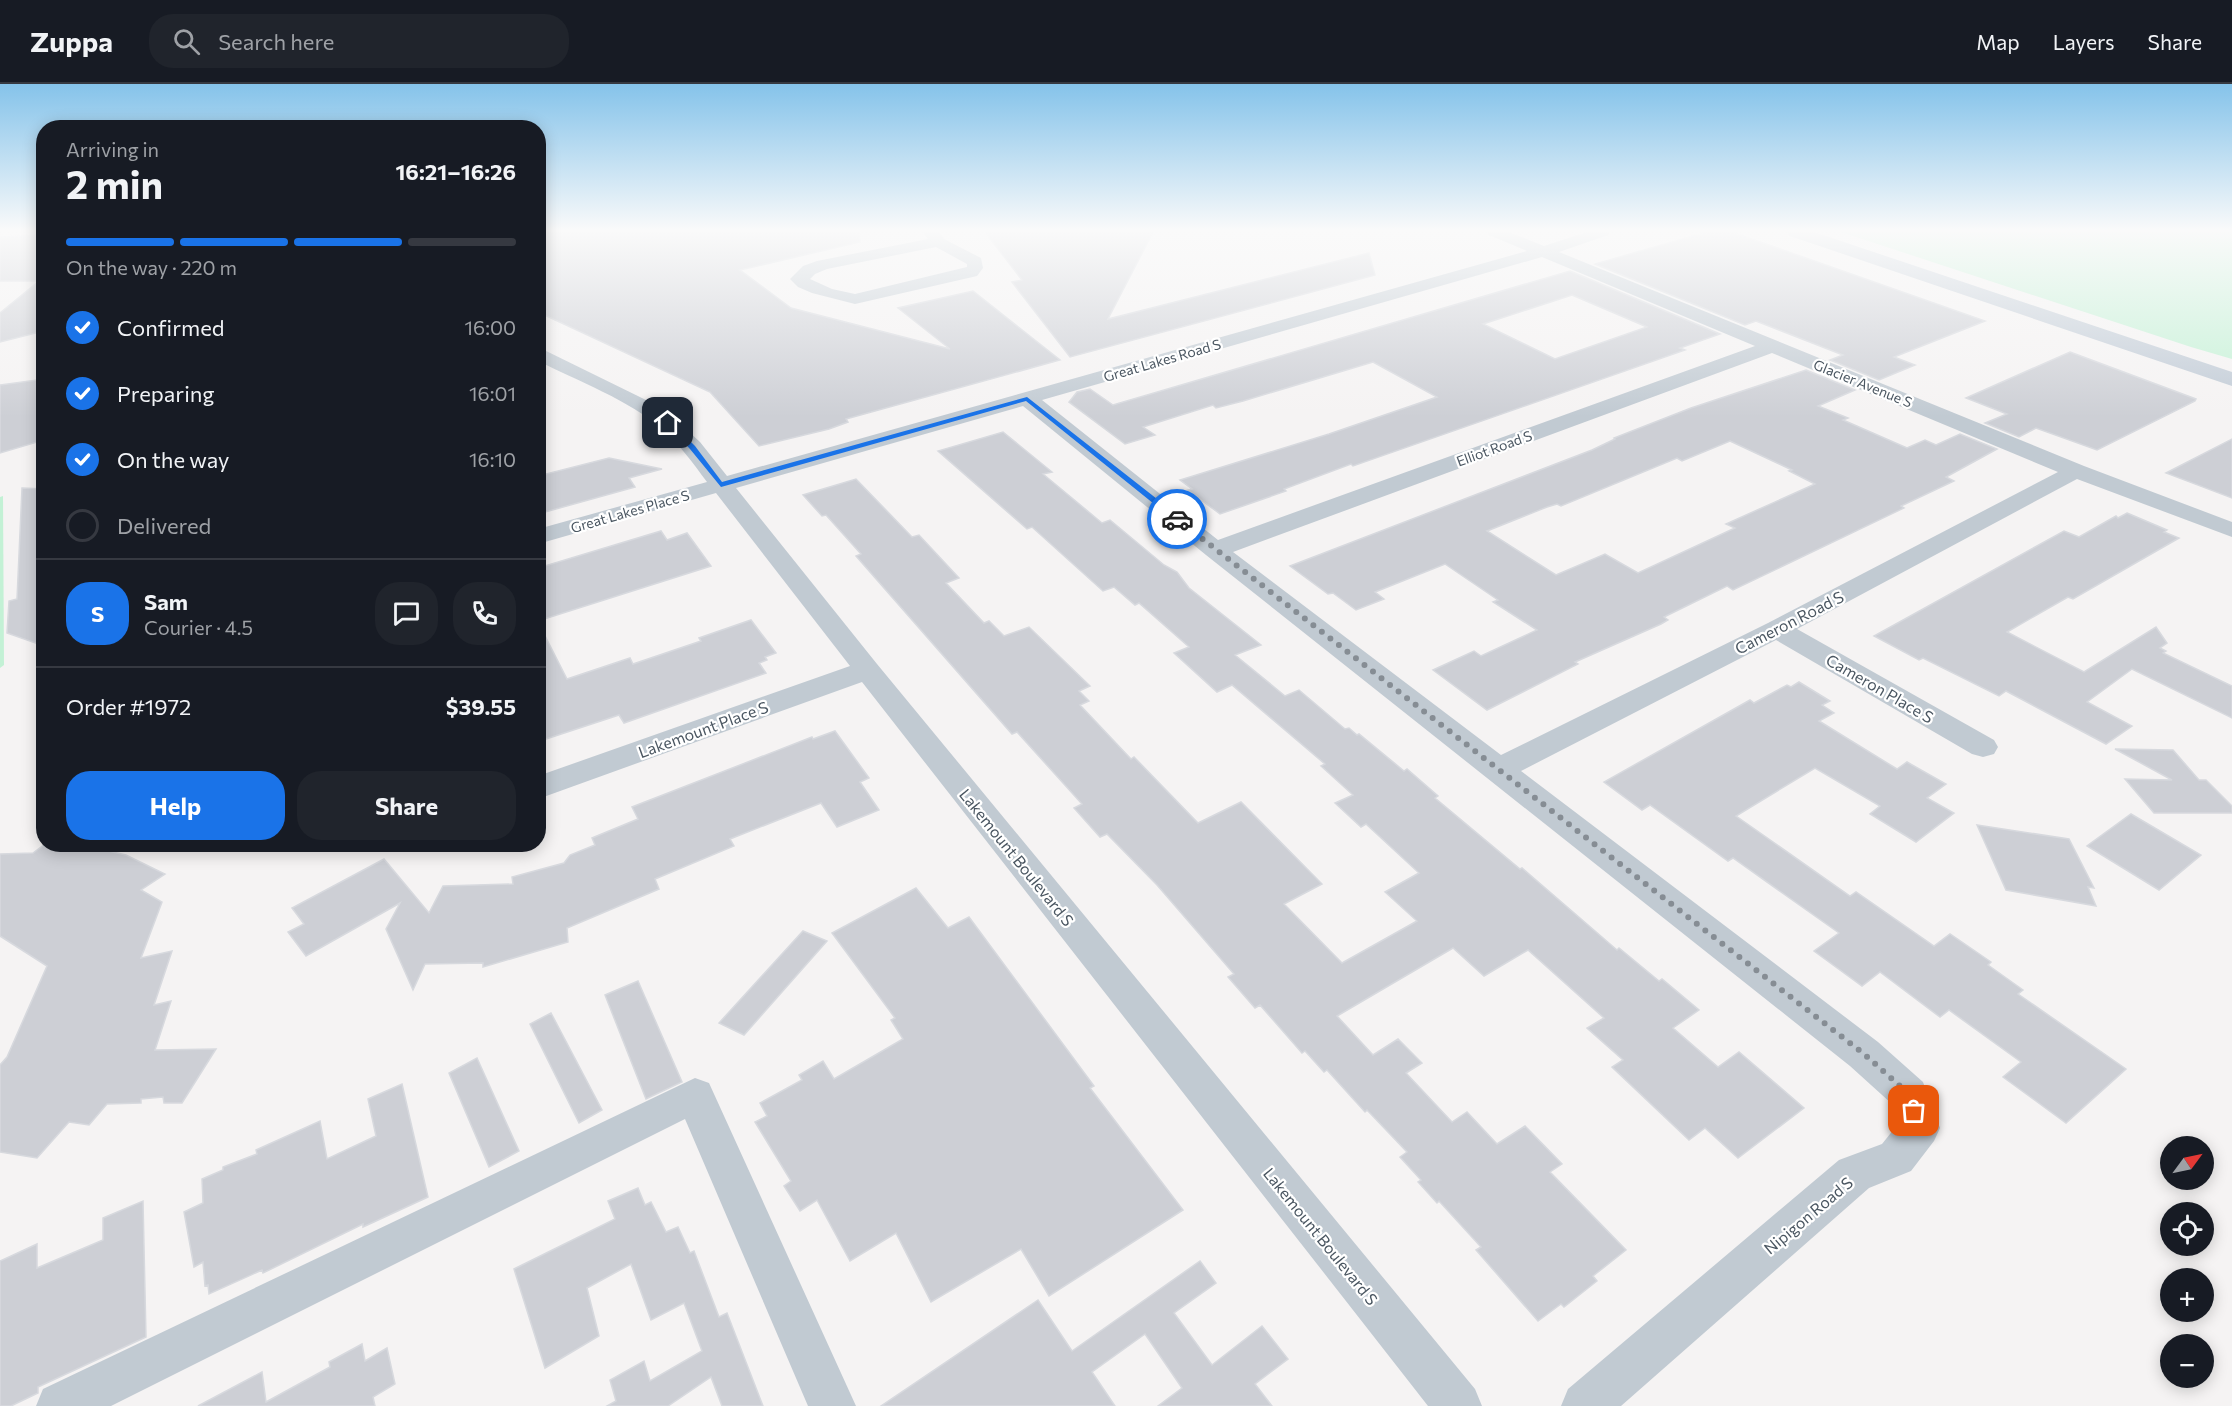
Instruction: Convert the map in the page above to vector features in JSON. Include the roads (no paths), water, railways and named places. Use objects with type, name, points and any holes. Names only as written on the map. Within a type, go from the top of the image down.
[{"type":"main road","points":[[1978,294],[2232,380]]},
{"type":"main road","points":[[2009,294],[2232,368]]},
{"type":"street","points":[[833,294],[845,298],[855,298],[875,294]]},
{"type":"street","name":"Great Lakes Road S","points":[[721,485],[1397,294]]},
{"type":"street","name":"Glacier Avenue S","points":[[1645,294],[2076,471],[2232,530]]},
{"type":"street","name":"Elliot Road S","points":[[1215,550],[1773,346]]},
{"type":"street","name":"Lakemount Boulevard S","points":[[546,357],[639,404],[668,423],[692,447],[867,670],[1458,1406]]},
{"type":"street","points":[[546,368],[562,365]]},
{"type":"street","name":"Nipigon Road S","points":[[1027,399],[1215,550],[1864,1054],[1909,1094],[1920,1128],[1896,1158],[1854,1174],[1585,1406]]},
{"type":"street","name":"Cameron Road S","points":[[1499,769],[1777,629],[2076,471]]},
{"type":"street","name":"Great Lakes Place S","points":[[546,535],[721,485]]},
{"type":"street","name":"Cameron Place S","points":[[1777,629],[1983,747]]},
{"type":"street","name":"Lakemount Place S","points":[[546,786],[867,670]]},
{"type":"street","points":[[60,1406],[695,1095],[832,1406]]}]
